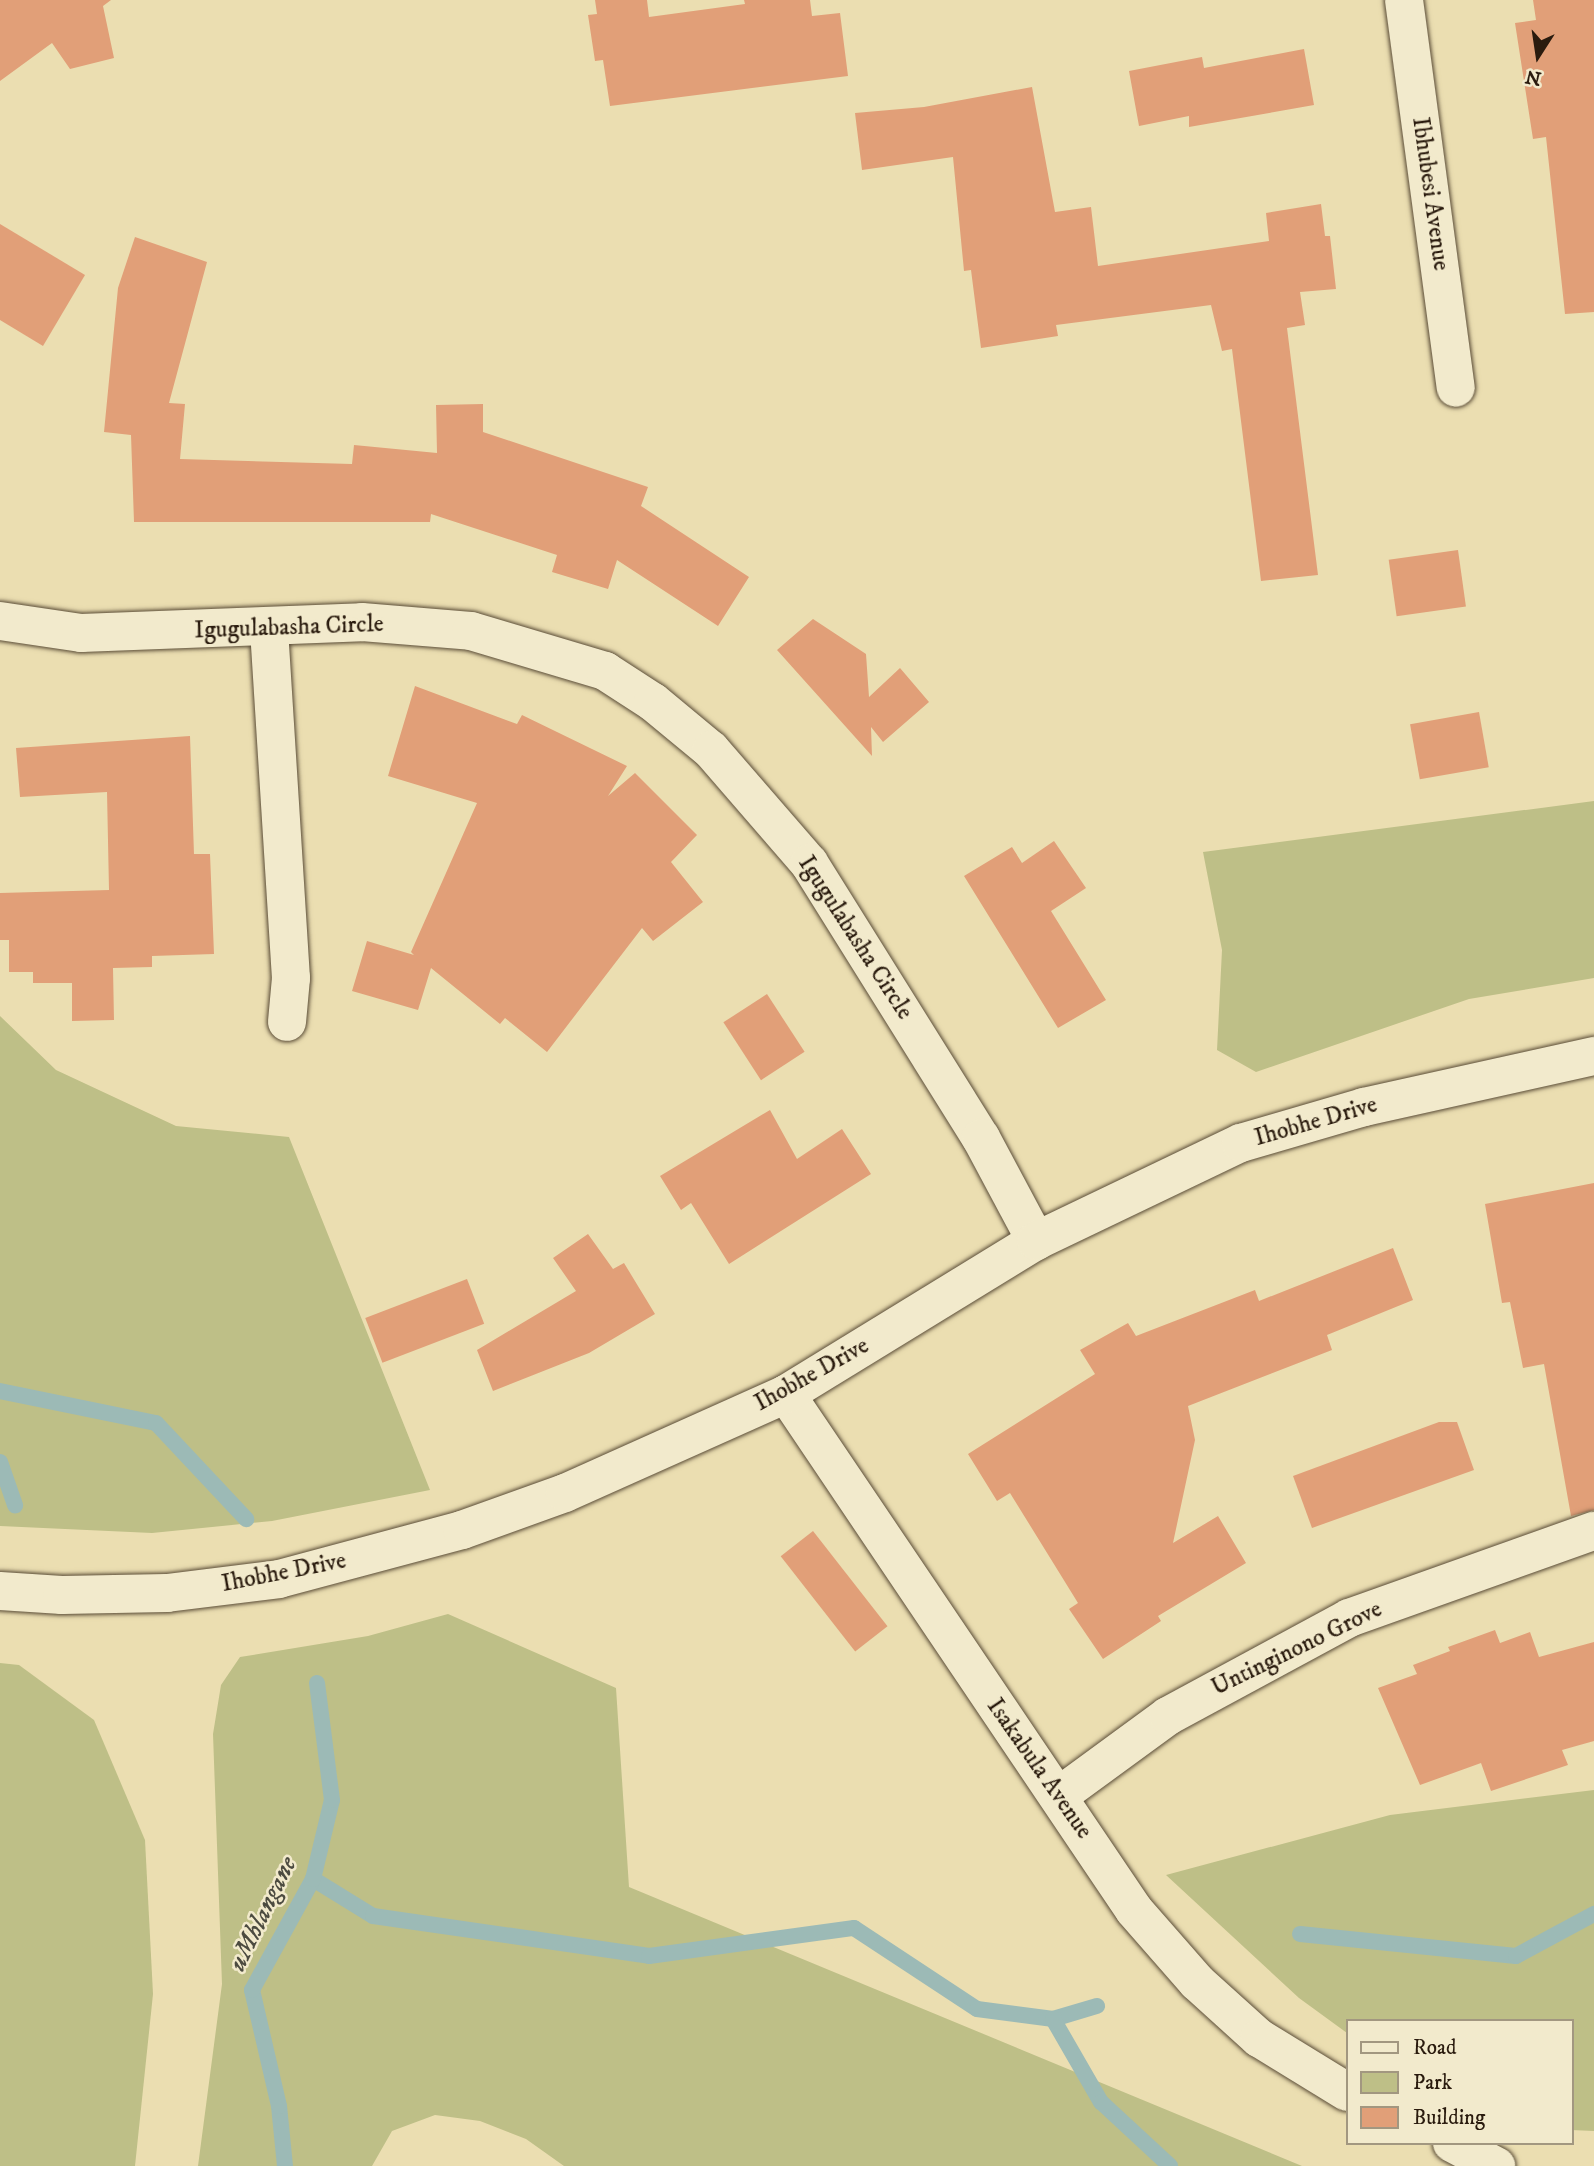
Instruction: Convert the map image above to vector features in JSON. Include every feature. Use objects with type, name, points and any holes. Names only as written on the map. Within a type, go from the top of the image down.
[{"type":"street","name":"Ibhubesi Avenue","points":[[1404,0],[1456,388]]},
{"type":"street","name":"Igugulabasha Circle","points":[[0,621],[81,633],[269,629],[362,622],[471,631],[604,671],[653,702],[711,750],[809,863],[981,1138],[1036,1241]]},
{"type":"street","points":[[269,629],[291,978],[287,1022]]},
{"type":"street","name":"Ihobhe Drive","points":[[0,1591],[62,1595],[167,1593],[279,1579],[461,1530],[565,1493],[786,1394],[1036,1241],[1241,1143],[1364,1107],[1594,1056]]},
{"type":"street","name":"Isakabula Avenue","points":[[786,1394],[1000,1714],[1060,1795],[1134,1910],[1197,1982],[1259,2038],[1346,2091]]},
{"type":"street","name":"Untinginono Grove","points":[[1060,1795],[1168,1716],[1349,1618],[1594,1531]]},
{"type":"green space","points":[[1594,801],[1594,978],[1469,999],[1256,1072],[1217,1050],[1222,950],[1203,852]]},
{"type":"green space","points":[[0,1016],[56,1070],[176,1126],[289,1137],[430,1490],[272,1521],[152,1533],[0,1526]]},
{"type":"green space","points":[[448,1614],[616,1688],[629,1887],[1302,2166],[564,2166],[526,2139],[480,2121],[435,2115],[392,2131],[372,2166],[198,2166],[222,1984],[213,1734],[221,1685],[240,1657],[368,1636]]},
{"type":"green space","points":[[0,1663],[19,1665],[94,1720],[145,1840],[153,1994],[135,2166],[0,2166]]},
{"type":"green space","points":[[1594,1790],[1594,2131],[1573,2130],[1573,2019],[1346,2019],[1346,2032],[1299,1998],[1166,1875],[1390,1815]]},
{"type":"building","points":[[0,0],[111,0],[103,6],[114,58],[70,69],[52,43],[0,81]]},
{"type":"building","points":[[595,0],[647,0],[649,17],[745,4],[744,0],[810,0],[812,16],[840,13],[848,76],[610,106],[603,60],[595,61],[588,15],[597,14]]},
{"type":"building","points":[[1533,0],[1594,0],[1594,312],[1565,314],[1546,137],[1533,139],[1515,23],[1536,20]]},
{"type":"building","points":[[1304,49],[1314,105],[1189,127],[1189,116],[1139,126],[1129,71],[1202,57],[1204,68]]},
{"type":"building","points":[[1032,87],[1055,212],[1091,207],[1098,266],[1269,241],[1266,213],[1321,204],[1325,236],[1330,236],[1336,289],[1300,292],[1305,325],[1287,328],[1318,575],[1261,581],[1232,349],[1222,351],[1211,305],[1056,325],[1058,336],[981,348],[971,270],[964,271],[953,157],[862,170],[855,113],[924,107]]},
{"type":"building","points":[[0,224],[85,275],[43,346],[0,320]]},
{"type":"building","points":[[135,237],[207,262],[169,403],[185,404],[180,459],[352,464],[354,445],[437,453],[436,405],[483,404],[483,432],[648,487],[641,506],[749,577],[718,626],[617,560],[608,589],[552,572],[557,555],[431,514],[430,522],[134,522],[131,435],[104,432],[118,288]]},
{"type":"building","points":[[1458,550],[1466,606],[1397,616],[1389,560]]},
{"type":"building","points":[[813,619],[866,654],[869,697],[900,668],[929,702],[883,742],[871,727],[872,756],[777,650]]},
{"type":"building","points":[[415,686],[517,724],[522,715],[627,766],[608,796],[635,773],[697,835],[671,862],[703,902],[653,941],[642,928],[547,1052],[505,1018],[500,1024],[431,968],[418,1010],[352,991],[367,941],[414,955],[411,952],[477,803],[388,776]]},
{"type":"building","points":[[1479,712],[1489,767],[1420,779],[1410,724]]},
{"type":"building","points":[[190,736],[194,854],[210,854],[214,954],[152,956],[152,967],[113,968],[114,1020],[72,1021],[72,983],[33,983],[33,972],[9,972],[9,940],[0,940],[0,893],[109,890],[107,792],[20,797],[16,748]]},
{"type":"building","points":[[1054,841],[1086,888],[1051,911],[1106,1000],[1058,1028],[964,876],[1012,847],[1022,863]]},
{"type":"building","points":[[767,994],[805,1052],[761,1080],[723,1022]]},
{"type":"building","points":[[770,1110],[797,1159],[842,1129],[871,1174],[729,1264],[691,1203],[681,1210],[660,1176]]},
{"type":"building","points":[[1594,1183],[1594,1510],[1571,1516],[1544,1364],[1523,1368],[1510,1302],[1502,1303],[1485,1204]]},
{"type":"building","points":[[588,1234],[613,1269],[624,1263],[655,1314],[589,1353],[493,1391],[477,1350],[576,1291],[553,1258]]},
{"type":"building","points":[[1393,1248],[1413,1300],[1327,1335],[1332,1350],[1188,1406],[1195,1440],[1173,1543],[1218,1516],[1246,1563],[1158,1616],[1161,1621],[1103,1659],[1069,1609],[1078,1603],[1010,1493],[997,1501],[968,1454],[1095,1374],[1080,1350],[1128,1323],[1136,1336],[1255,1290],[1259,1301]]},
{"type":"building","points":[[467,1279],[484,1324],[382,1363],[365,1318]]},
{"type":"building","points":[[1439,1422],[1457,1422],[1474,1470],[1312,1528],[1293,1476]]},
{"type":"building","points":[[813,1531],[887,1626],[855,1652],[781,1556]]},
{"type":"building","points":[[1495,1630],[1500,1643],[1530,1632],[1539,1657],[1594,1642],[1594,1741],[1562,1750],[1568,1765],[1491,1791],[1481,1763],[1420,1785],[1378,1688],[1417,1674],[1413,1665],[1450,1651],[1448,1647]]},
{"type":"waterway","name":"uMhlangane","points":[[0,1391],[156,1423],[246,1519]]},
{"type":"waterway","points":[[0,1462],[15,1505]]},
{"type":"waterway","name":"uMhlangane","points":[[285,2166],[279,2106],[252,1990],[313,1879],[332,1800],[317,1683]]},
{"type":"waterway","points":[[313,1879],[373,1916],[649,1956],[854,1928],[977,2009],[1053,2019],[1097,2006]]},
{"type":"waterway","points":[[1300,1934],[1516,1956],[1594,1914]]},
{"type":"waterway","points":[[1053,2019],[1101,2102],[1170,2166]]}]
